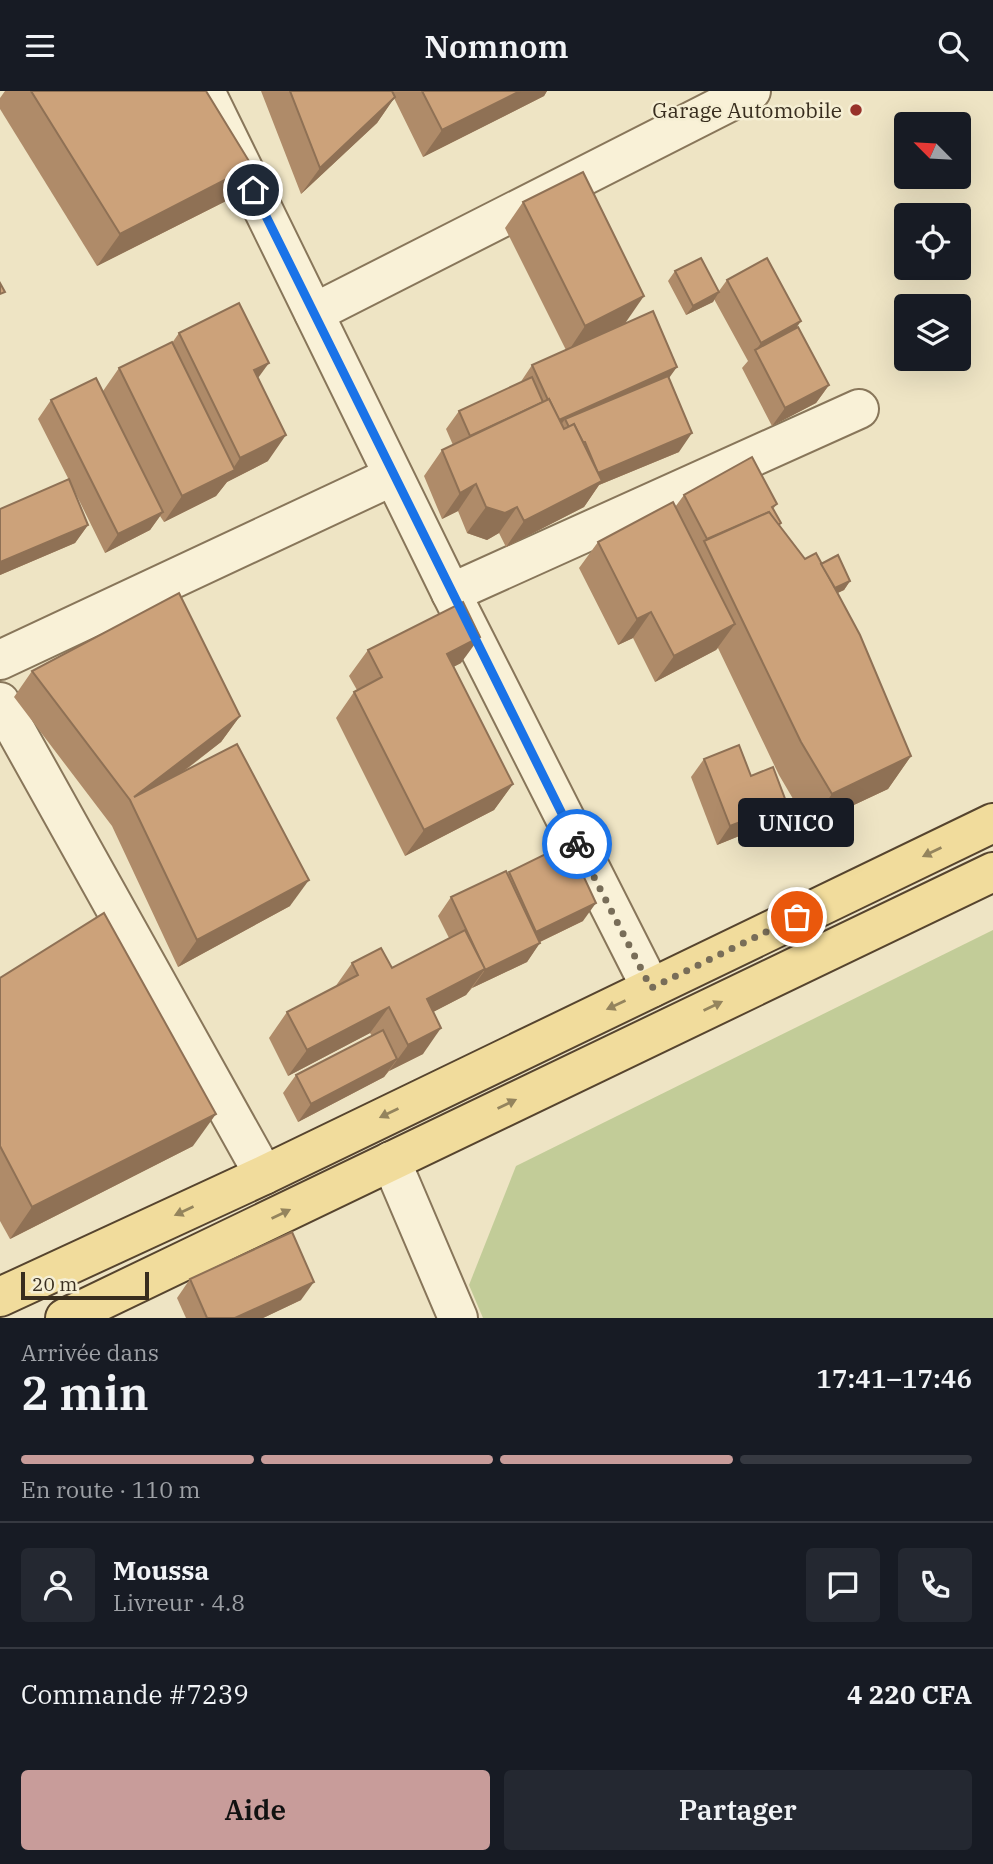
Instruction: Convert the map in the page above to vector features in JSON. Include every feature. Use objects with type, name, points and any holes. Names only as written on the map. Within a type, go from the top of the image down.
[{"type":"main road","points":[[0,1297],[264,1175],[993,823]]},
{"type":"main road","points":[[65,1318],[993,872]]},
{"type":"street","points":[[205,91],[451,593],[651,988]]},
{"type":"street","points":[[314,313],[751,91]]},
{"type":"street","points":[[451,593],[859,409]]},
{"type":"street","points":[[0,660],[393,475]]},
{"type":"street","points":[[3,717],[264,1175]]},
{"type":"street","points":[[444,1086],[460,1127]]},
{"type":"street","points":[[391,1161],[458,1318]]},
{"type":"green space","points":[[993,930],[993,1318],[483,1318],[469,1285],[516,1166]]},
{"type":"building","points":[[31,91],[206,91],[252,166],[120,234]]},
{"type":"building","points":[[290,91],[392,91],[395,97],[320,168]]},
{"type":"building","points":[[422,91],[520,91],[442,130]]},
{"type":"building","points":[[583,172],[644,296],[585,326],[523,202]]},
{"type":"building","points":[[701,258],[719,292],[693,306],[675,271]]},
{"type":"building","points":[[767,258],[801,321],[761,343],[727,280]]},
{"type":"building","points":[[239,303],[269,363],[254,370],[286,435],[240,458],[179,333]]},
{"type":"building","points":[[653,311],[677,367],[559,420],[532,365]]},
{"type":"building","points":[[798,327],[829,385],[785,408],[755,350]]},
{"type":"building","points":[[172,342],[235,470],[182,496],[119,368]]},
{"type":"building","points":[[668,376],[692,433],[598,473],[574,424],[569,427],[565,419]]},
{"type":"building","points":[[532,377],[543,402],[470,436],[459,411]]},
{"type":"building","points":[[96,378],[163,512],[118,534],[51,400]]},
{"type":"building","points":[[549,399],[564,429],[574,424],[602,481],[524,521],[517,507],[505,513],[486,507],[476,484],[460,493],[442,450]]},
{"type":"building","points":[[752,457],[777,504],[772,507],[781,523],[778,525],[769,512],[707,539],[684,495]]},
{"type":"building","points":[[69,479],[88,525],[0,562],[0,509]]},
{"type":"building","points":[[673,502],[735,624],[674,656],[651,612],[637,619],[598,542]]},
{"type":"building","points":[[769,512],[805,559],[816,553],[860,635],[911,756],[832,794],[801,742],[704,541]]},
{"type":"building","points":[[838,555],[850,581],[835,588],[821,564]]},
{"type":"building","points":[[179,593],[240,716],[134,797],[237,744],[309,880],[197,940],[130,800],[32,671]]},
{"type":"building","points":[[463,602],[480,637],[447,654],[513,784],[424,830],[354,692],[382,677],[368,650]]},
{"type":"building","points":[[739,745],[751,776],[773,767],[787,804],[730,826],[704,759]]},
{"type":"building","points":[[568,843],[596,903],[536,932],[509,872]]},
{"type":"building","points":[[506,871],[540,943],[485,970],[451,897]]},
{"type":"building","points":[[104,913],[216,1114],[32,1207],[0,1146],[0,978]]},
{"type":"building","points":[[465,930],[485,969],[427,999],[441,1028],[408,1045],[389,1007],[307,1050],[287,1012],[358,975],[352,963],[381,948],[392,968]]},
{"type":"building","points":[[383,1030],[397,1059],[311,1104],[296,1075]]},
{"type":"building","points":[[292,1232],[314,1282],[235,1318],[207,1318],[190,1279]]},
{"type":"way so far","points":[[577,844],[651,988],[797,917]]},
{"type":"place","name":"Garage Automobile","points":[[856,110]]},
{"type":"place","name":"UNICO","points":[[797,917]]},
{"type":"route","points":[[253,190],[577,844]]}]
